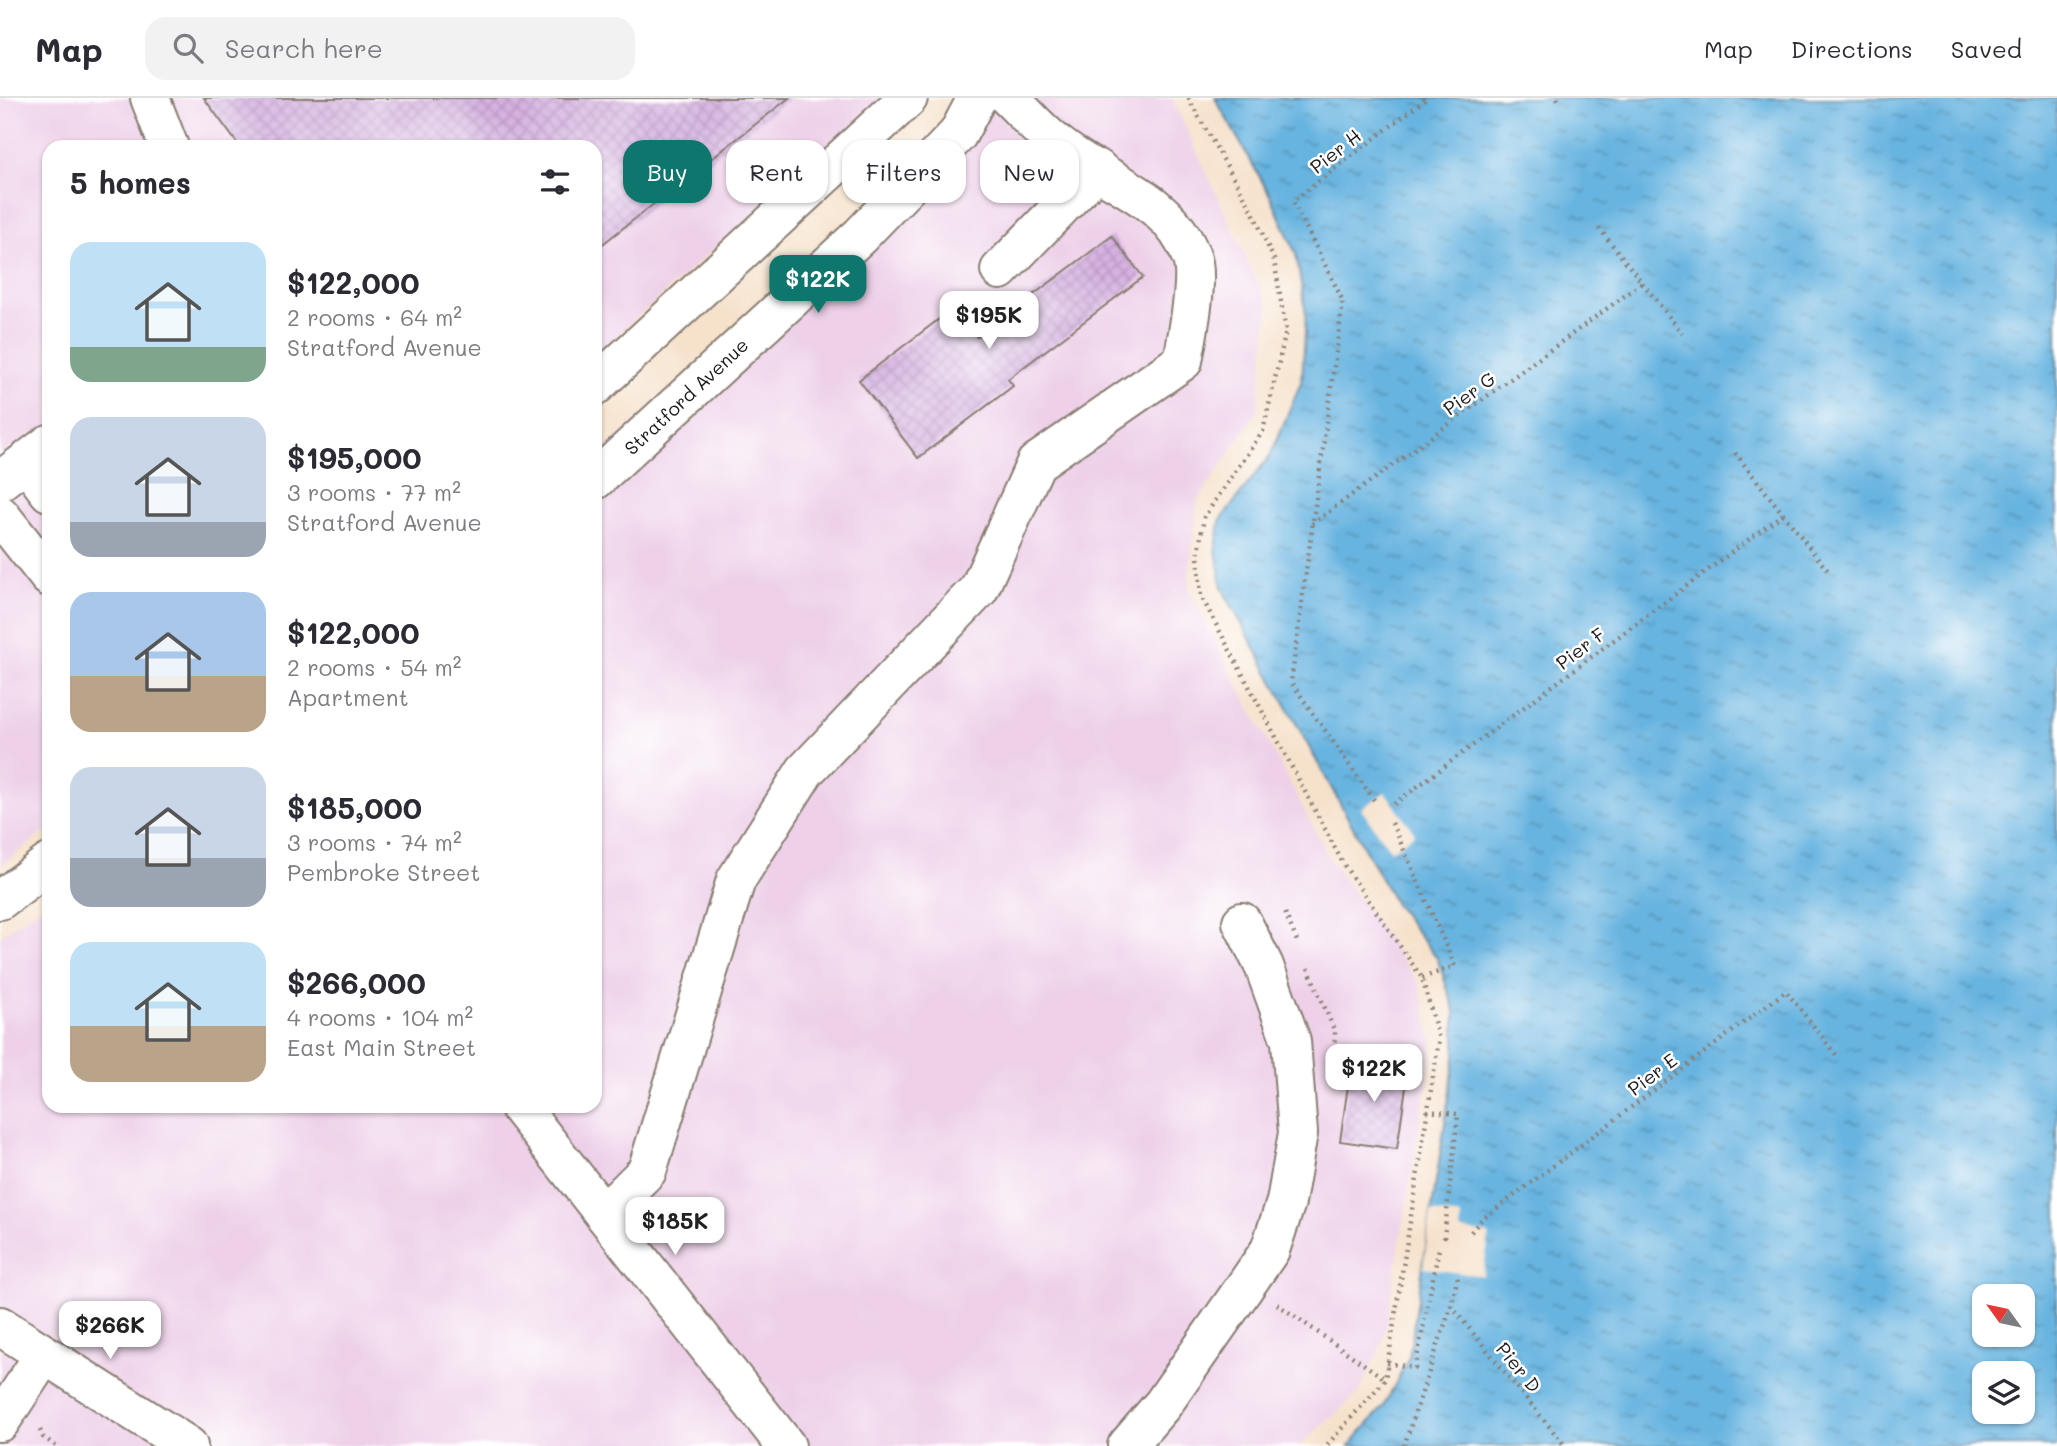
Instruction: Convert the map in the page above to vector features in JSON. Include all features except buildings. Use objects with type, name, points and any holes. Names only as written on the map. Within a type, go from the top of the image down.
[{"type":"main road","points":[[150,98],[166,140]]},
{"type":"main road","points":[[602,380],[908,98]]},
{"type":"main road","name":"Stratford Avenue","points":[[602,474],[860,236],[958,134],[977,98]]},
{"type":"main road","points":[[604,1214],[647,1171],[736,880],[805,771],[979,589],[1036,463],[1183,361],[1192,303],[1193,261],[1169,218],[1057,144],[1009,98]]},
{"type":"main road","points":[[1000,270],[1098,169]]},
{"type":"main road","points":[[25,463],[42,484]]},
{"type":"main road","points":[[0,515],[42,568]]},
{"type":"main road","points":[[0,900],[42,868]]},
{"type":"main road","points":[[1127,1446],[1184,1375],[1248,1282],[1274,1238],[1286,1202],[1298,1133],[1291,1041],[1264,966],[1242,922]]},
{"type":"main road","points":[[525,1113],[786,1446]]},
{"type":"main road","points":[[0,1326],[188,1446]]},
{"type":"main road","points":[[0,1422],[44,1355]]},
{"type":"path","points":[[1188,98],[1252,210],[1274,260],[1286,331],[1264,431],[1204,517],[1198,556],[1201,596],[1344,865],[1422,978],[1439,1039],[1385,1380],[1326,1446]]},
{"type":"path","name":"Pier H","points":[[1312,524],[1343,301],[1293,201],[1427,98]]},
{"type":"path","points":[[1599,228],[1682,333]]},
{"type":"path","name":"Pier G","points":[[1312,524],[1643,283]]},
{"type":"path","points":[[1735,453],[1828,571]]},
{"type":"path","name":"Pier F","points":[[1394,804],[1783,514]]},
{"type":"path","points":[[1312,524],[1291,682],[1374,800]]},
{"type":"path","points":[[1392,823],[1455,966],[1422,978]]},
{"type":"path","name":"Pier E","points":[[1471,1232],[1480,1221],[1786,990],[1837,1056]]},
{"type":"path","points":[[1427,1111],[1458,1114],[1444,1238]]},
{"type":"path","points":[[1387,1363],[1415,1368],[1439,1248]]},
{"type":"path","points":[[1404,1446],[1451,1306],[1459,1273]]},
{"type":"path","points":[[1248,1282],[1385,1380]]},
{"type":"path","name":"Pier D","points":[[1451,1306],[1565,1446]]},
{"type":"shaded area","points":[[0,98],[882,98],[828,146],[828,140],[726,140],[726,203],[765,203],[602,349],[602,140],[42,140],[42,833],[0,866]]},
{"type":"shaded area","points":[[1008,98],[1172,98],[1269,307],[1257,412],[1197,502],[1188,590],[1331,861],[1419,983],[1433,1046],[1384,1338],[1359,1393],[1299,1446],[0,1446],[0,936],[42,906],[42,1113],[602,1113],[602,451],[887,203],[966,203],[966,140],[960,140]]},
{"type":"water","points":[[1215,98],[2057,98],[2057,1446],[1349,1446],[1384,1406],[1409,1357],[1455,1057],[1455,1011],[1437,958],[1395,904],[1222,588],[1216,550],[1220,521],[1271,454],[1302,380],[1306,314],[1296,254],[1271,197]]},
{"type":"pier","points":[[1385,792],[1415,833],[1391,851],[1361,809]]},
{"type":"pier","points":[[1431,1212],[1461,1216],[1460,1230],[1489,1234],[1483,1276],[1423,1268]]}]
